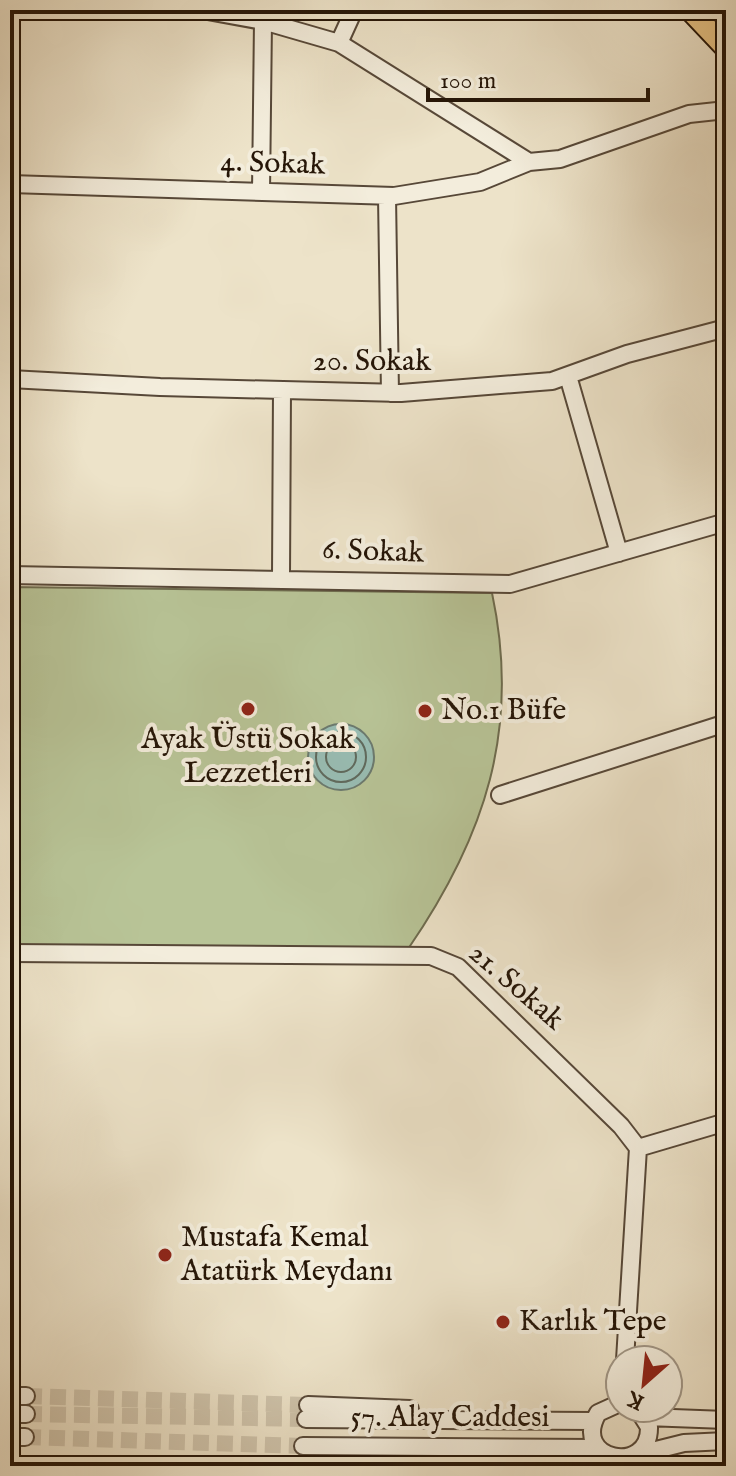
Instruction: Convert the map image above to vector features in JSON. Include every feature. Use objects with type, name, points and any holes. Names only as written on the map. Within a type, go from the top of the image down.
[{"type":"main road","points":[[690,10],[726,48]]},
{"type":"main road","points":[[721,10],[726,16]]},
{"type":"street","points":[[202,10],[263,21],[339,43],[529,162]]},
{"type":"street","points":[[339,43],[354,10]]},
{"type":"street","points":[[261,192],[263,21]]},
{"type":"street","name":"4. Sokak","points":[[10,184],[387,196],[443,190],[480,182],[529,162],[560,159],[689,114],[726,110]]},
{"type":"street","points":[[387,196],[390,393]]},
{"type":"street","name":"20. Sokak","points":[[10,379],[390,393],[552,381],[627,354],[726,328]]},
{"type":"street","points":[[568,376],[619,553]]},
{"type":"street","points":[[281,577],[282,390]]},
{"type":"street","name":"6. Sokak","points":[[10,575],[281,577],[510,584],[726,522]]},
{"type":"street","points":[[500,795],[726,723]]},
{"type":"street","name":"21. Sokak","points":[[10,953],[431,956],[458,967],[621,1126],[638,1148]]},
{"type":"street","points":[[626,1344],[638,1148],[726,1122]]},
{"type":"street","points":[[602,1456],[593,1440],[593,1421],[604,1408]]},
{"type":"street","points":[[307,1412],[461,1420],[593,1421]]},
{"type":"street","points":[[684,1417],[726,1420]]},
{"type":"street","points":[[634,1460],[649,1437],[645,1424]]},
{"type":"street","points":[[634,1460],[684,1443],[726,1441]]},
{"type":"street","name":"57. Alay Caddesi","points":[[303,1446],[602,1456],[622,1461],[634,1460]]},
{"type":"green space","points":[[10,587],[492,593],[500,643],[502,690],[490,780],[458,865],[408,949],[10,946]]},
{"type":"water","points":[[341,724],[354,727],[364,734],[371,744],[374,757],[371,770],[364,780],[354,787],[341,790],[328,787],[318,780],[311,770],[308,757],[311,744],[318,734],[328,727]]},
{"type":"tunnel","points":[[26,1396],[308,1405]]},
{"type":"tunnel","points":[[26,1414],[306,1419]]},
{"type":"tunnel","points":[[25,1437],[303,1446]]},
{"type":"place","name":"Ayak Üstü Sokak Lezzetleri","points":[[248,709]]},
{"type":"place","name":"No.1 Büfe","points":[[425,711]]},
{"type":"place","name":"Mustafa Kemal Atatürk Meydanı","points":[[165,1255]]},
{"type":"place","name":"Karlık Tepe","points":[[503,1322]]}]
